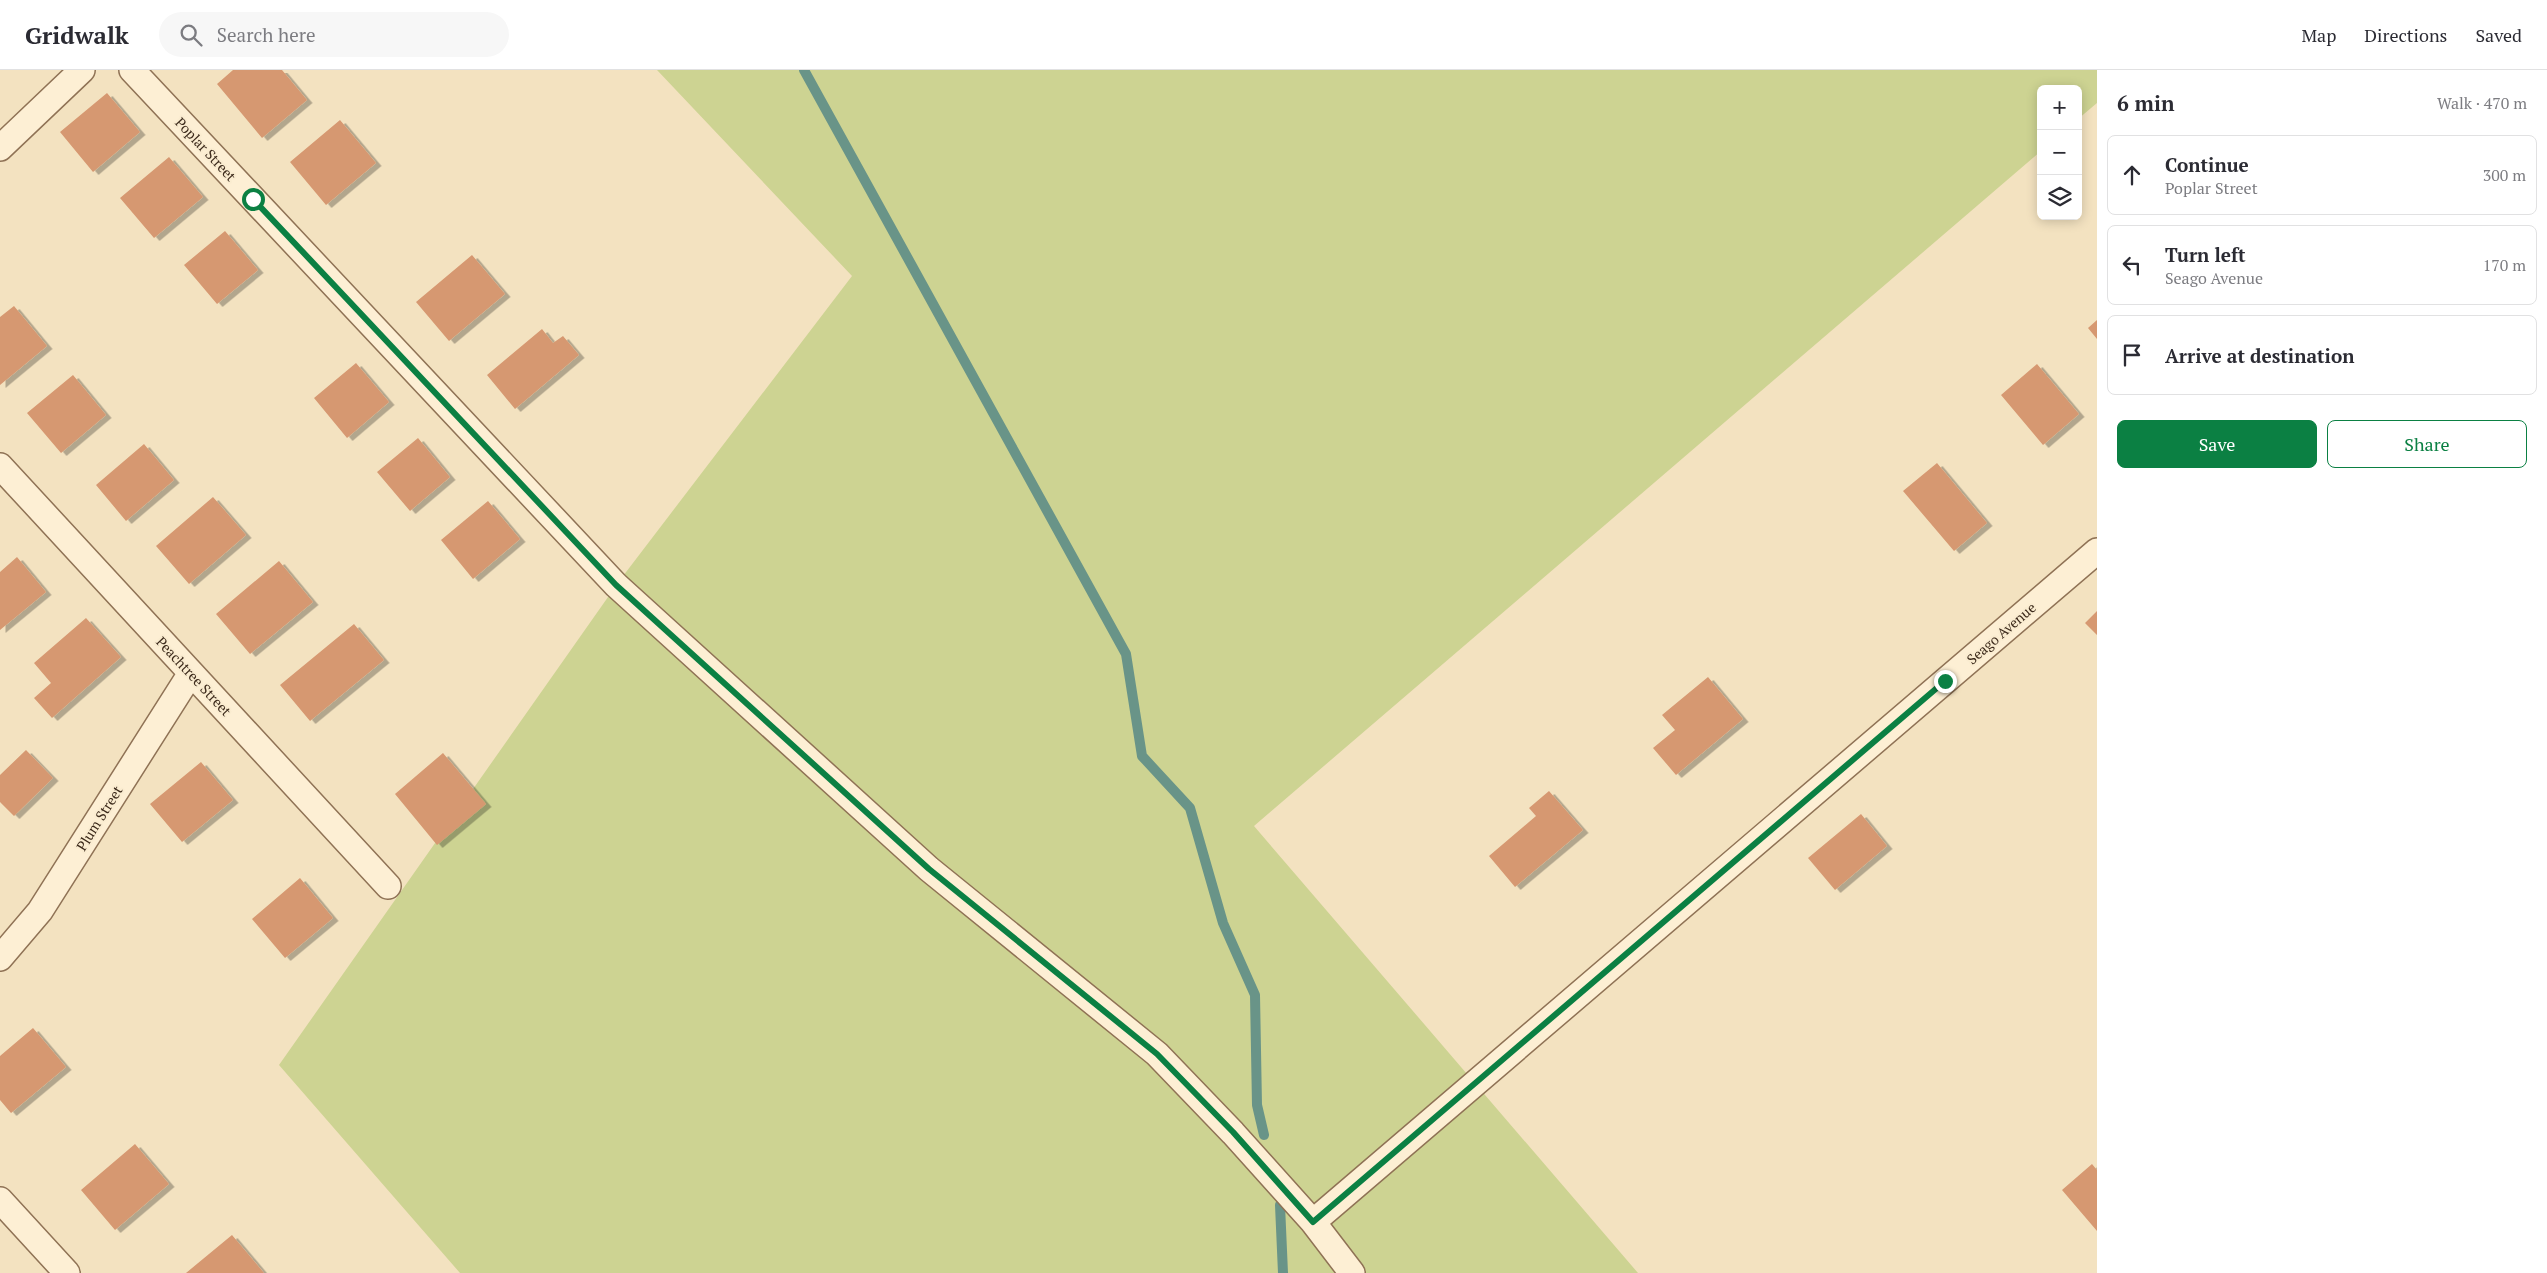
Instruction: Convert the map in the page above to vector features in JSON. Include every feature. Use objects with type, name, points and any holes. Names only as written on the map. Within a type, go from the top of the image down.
[{"type":"street","points":[[0,148],[82,70]]},
{"type":"street","name":"Poplar Street","points":[[132,70],[616,585],[929,869],[1157,1054],[1233,1132],[1313,1222],[1352,1273]]},
{"type":"street","name":"Peachtree Street","points":[[0,466],[388,886]]},
{"type":"street","name":"Seago Avenue","points":[[1313,1222],[2097,551]]},
{"type":"street","name":"Plum Street","points":[[0,958],[40,911],[191,673]]},
{"type":"street","points":[[0,1200],[66,1273]]},
{"type":"green space","points":[[657,70],[2097,70],[2097,103],[2082,116],[2082,85],[2037,85],[2037,154],[1254,826],[1638,1273],[460,1273],[279,1065],[620,580],[852,276]]},
{"type":"building","points":[[233,70],[282,70],[307,100],[262,138],[217,84]]},
{"type":"building","points":[[107,93],[140,132],[93,172],[60,132]]},
{"type":"building","points":[[340,120],[376,163],[326,205],[290,162]]},
{"type":"building","points":[[169,157],[203,197],[154,238],[120,198]]},
{"type":"building","points":[[225,231],[258,270],[217,304],[184,265]]},
{"type":"building","points":[[472,255],[505,294],[449,341],[416,302]]},
{"type":"building","points":[[14,306],[47,346],[0,385],[0,317]]},
{"type":"building","points":[[2097,320],[2097,339],[2088,328]]},
{"type":"building","points":[[542,329],[553,343],[563,336],[579,355],[515,409],[487,375]]},
{"type":"building","points":[[356,363],[389,402],[347,438],[314,398]]},
{"type":"building","points":[[2037,364],[2079,414],[2043,445],[2001,395]]},
{"type":"building","points":[[73,375],[106,415],[61,453],[27,413]]},
{"type":"building","points":[[418,438],[450,477],[410,511],[377,472]]},
{"type":"building","points":[[144,444],[174,480],[126,521],[96,485]]},
{"type":"building","points":[[1937,463],[1987,523],[1954,551],[1903,491]]},
{"type":"building","points":[[213,497],[246,535],[189,584],[156,546]]},
{"type":"building","points":[[488,501],[520,539],[473,579],[441,540]]},
{"type":"building","points":[[17,557],[46,592],[0,630],[0,572]]},
{"type":"building","points":[[279,561],[313,602],[250,654],[216,614]]},
{"type":"building","points":[[2097,611],[2097,635],[2085,623]]},
{"type":"building","points":[[86,618],[121,657],[52,718],[34,698],[51,683],[34,663]]},
{"type":"building","points":[[354,624],[384,660],[310,721],[280,685]]},
{"type":"building","points":[[1708,677],[1743,719],[1676,775],[1653,748],[1675,730],[1662,715]]},
{"type":"building","points":[[26,750],[53,778],[14,816],[0,802],[0,775]]},
{"type":"building","points":[[443,753],[486,804],[437,845],[395,794]]},
{"type":"building","points":[[201,762],[233,800],[182,842],[150,804]]},
{"type":"building","points":[[1549,791],[1583,830],[1515,887],[1489,856],[1536,816],[1529,808]]},
{"type":"building","points":[[1861,814],[1887,846],[1835,890],[1808,858]]},
{"type":"building","points":[[300,878],[333,918],[285,958],[252,919]]},
{"type":"building","points":[[33,1028],[66,1067],[11,1113],[0,1100],[0,1056]]},
{"type":"building","points":[[135,1144],[169,1184],[115,1230],[81,1190]]},
{"type":"building","points":[[2092,1164],[2097,1170],[2097,1231],[2062,1190]]},
{"type":"building","points":[[232,1235],[264,1273],[186,1273]]},
{"type":"waterway","points":[[804,70],[1126,654],[1142,756],[1190,808],[1223,923],[1255,995],[1257,1105],[1264,1135]]},
{"type":"waterway","points":[[1280,1205],[1283,1273]]},
{"type":"route","points":[[253,199],[616,585],[929,869],[1157,1054],[1233,1132],[1313,1222],[1945,681]]}]
